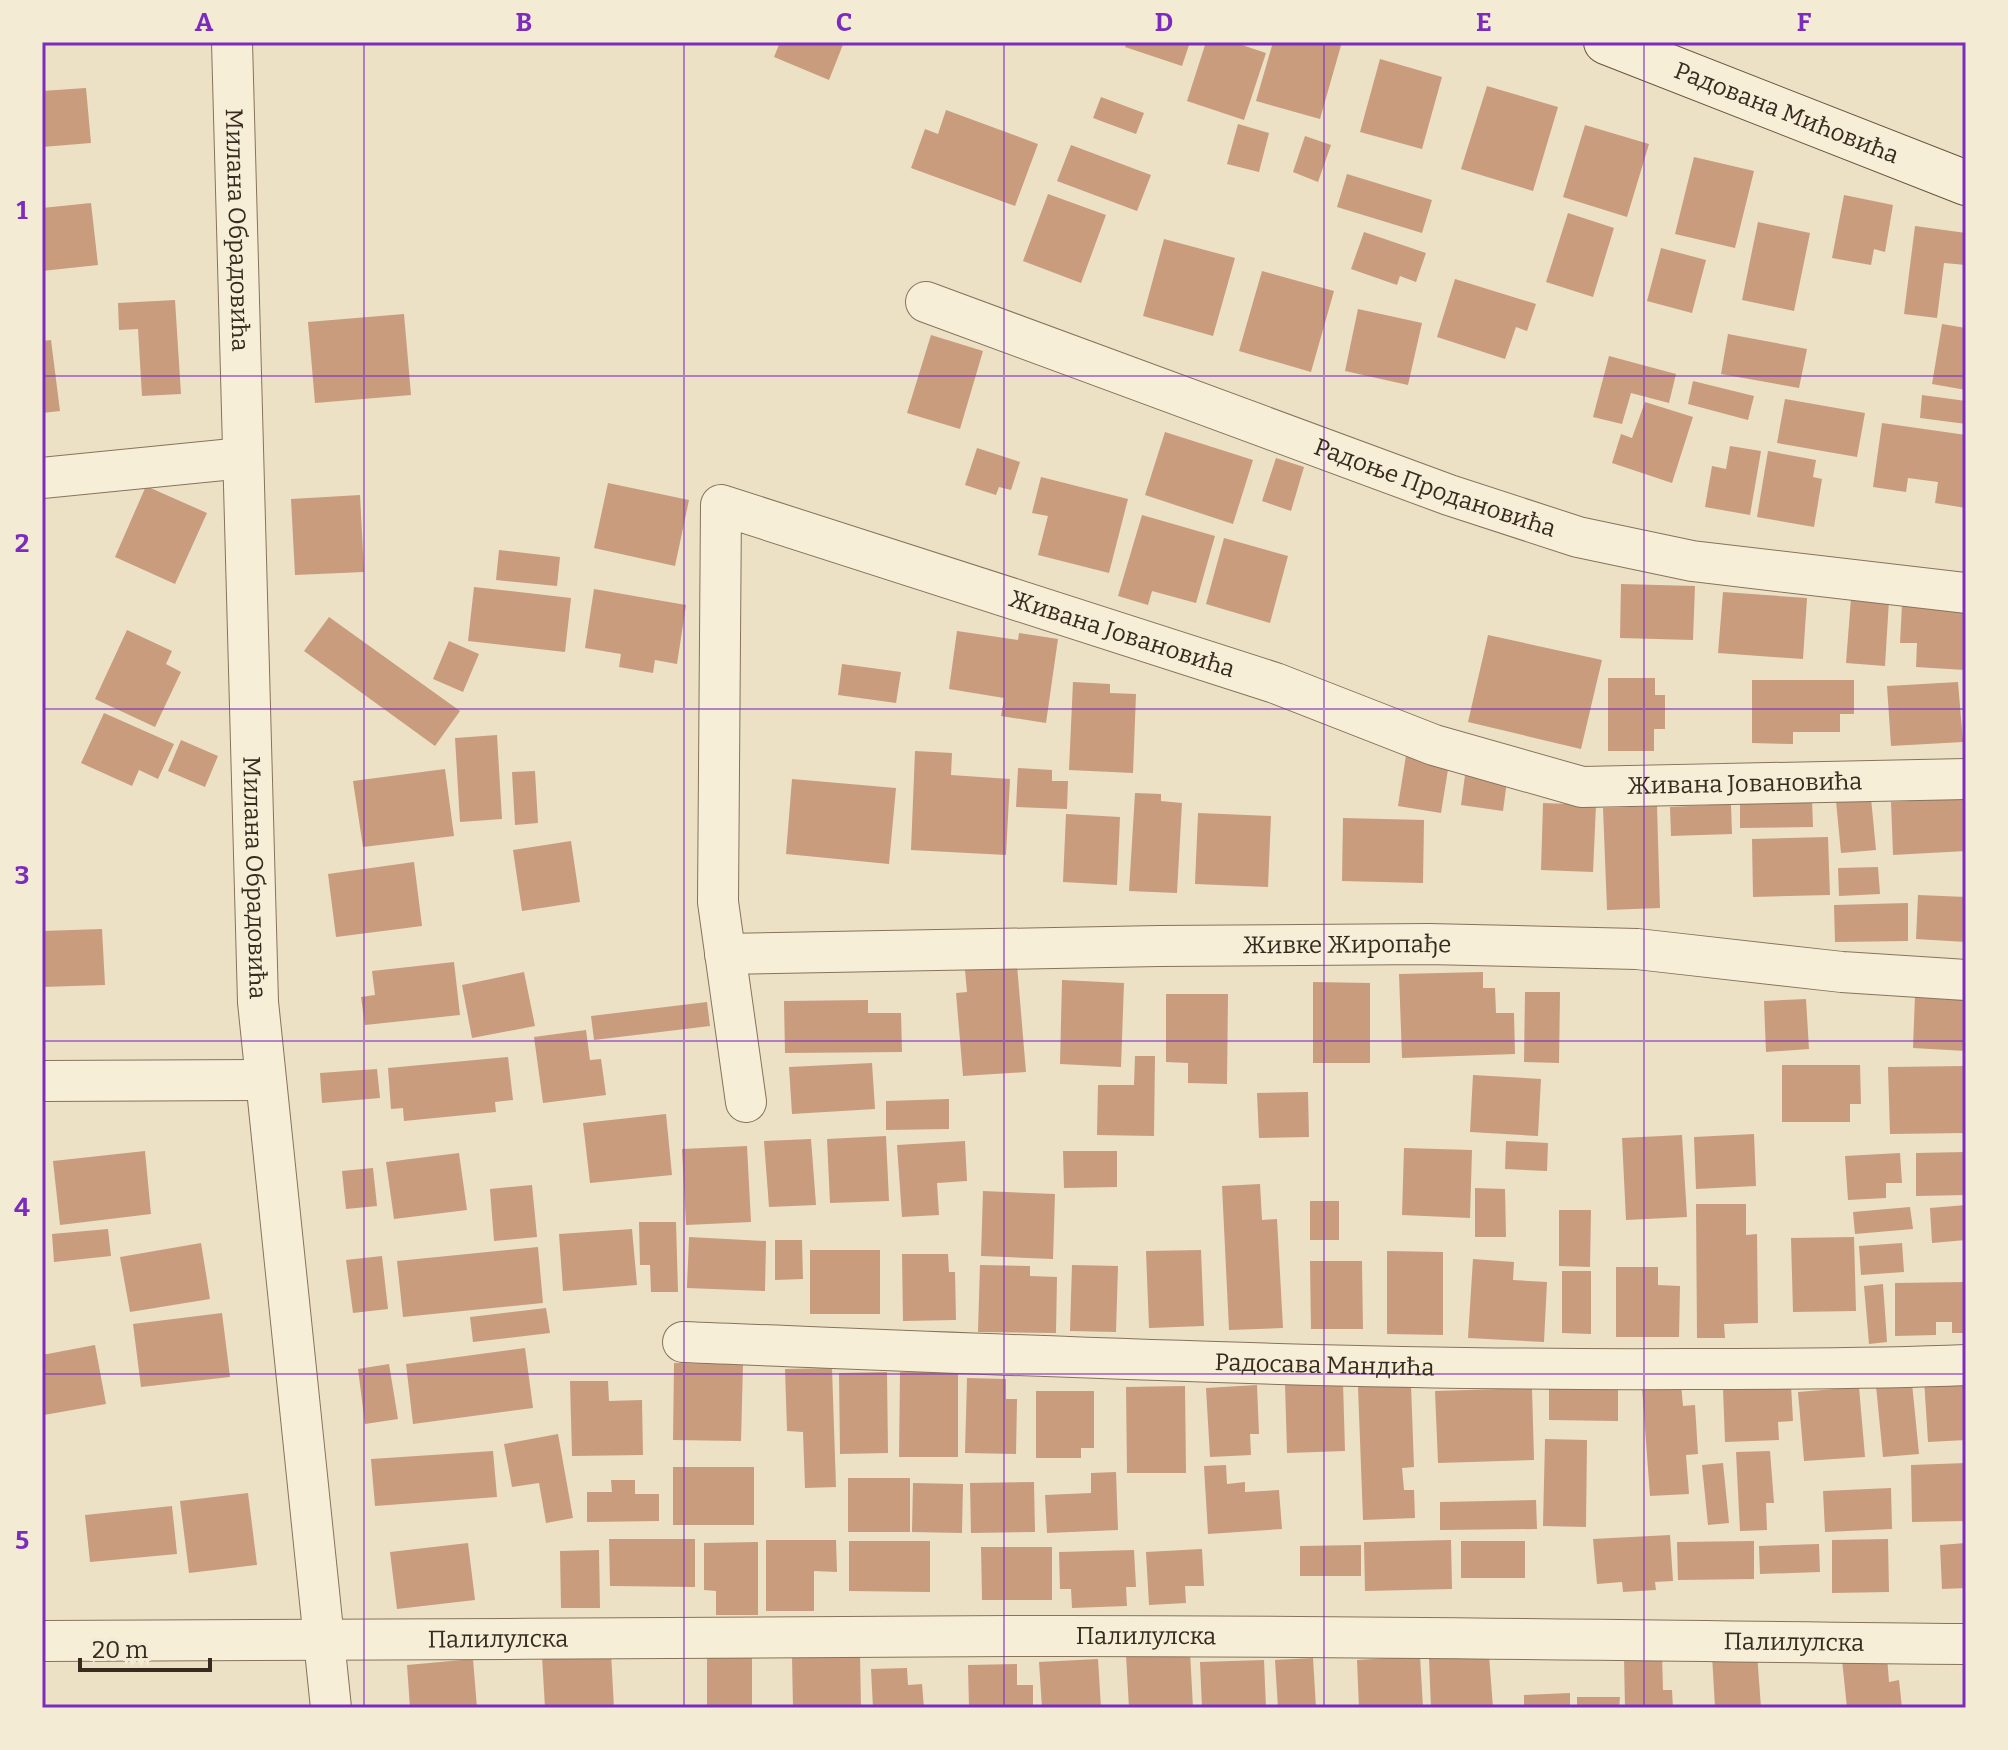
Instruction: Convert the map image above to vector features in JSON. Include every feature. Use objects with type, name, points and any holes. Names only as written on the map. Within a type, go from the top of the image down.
[{"type":"street","name":"Милана Обрадовића","points":[[232,42],[258,1002],[331,1708]]},
{"type":"street","name":"Радована Мићовића","points":[[1622,44],[1966,183]]},
{"type":"street","name":"Радоње Продановића","points":[[926,302],[1435,490],[1578,537],[1692,561],[1966,593]]},
{"type":"street","points":[[42,478],[243,458]]},
{"type":"street","name":"Живана Јовановића","points":[[725,954],[718,902],[721,505],[1275,683],[1434,745],[1582,787],[1966,779]]},
{"type":"street","name":"Живке Жиропађе","points":[[725,954],[1443,944],[1637,949],[1842,972],[1966,980]]},
{"type":"street","points":[[725,954],[746,1102]]},
{"type":"street","points":[[42,1081],[265,1080]]},
{"type":"street","name":"Радосава Мандића","points":[[683,1342],[1277,1365],[1579,1370],[1893,1369],[1966,1365]]},
{"type":"street","name":"Палилулска","points":[[42,1641],[1055,1636],[1966,1644]]},
{"type":"building","points":[[780,42],[844,42],[829,80],[774,57]]},
{"type":"building","points":[[1127,42],[1190,42],[1182,66],[1125,47]]},
{"type":"building","points":[[1206,42],[1233,42],[1266,53],[1244,120],[1187,101]]},
{"type":"building","points":[[1273,42],[1342,42],[1320,119],[1256,101]]},
{"type":"building","points":[[1380,59],[1442,77],[1422,149],[1360,132]]},
{"type":"building","points":[[1487,86],[1558,107],[1533,191],[1461,169]]},
{"type":"building","points":[[86,88],[91,143],[42,147],[42,91]]},
{"type":"building","points":[[1101,97],[1144,113],[1136,134],[1093,118]]},
{"type":"building","points":[[946,110],[1038,144],[1015,206],[911,168],[925,129],[938,134]]},
{"type":"building","points":[[1238,124],[1269,133],[1259,172],[1227,164]]},
{"type":"building","points":[[1585,125],[1649,144],[1627,217],[1563,197]]},
{"type":"building","points":[[1305,136],[1331,145],[1318,182],[1293,172]]},
{"type":"building","points":[[1071,145],[1151,175],[1137,211],[1057,181]]},
{"type":"building","points":[[1694,157],[1754,171],[1735,248],[1675,234]]},
{"type":"building","points":[[1347,174],[1432,200],[1422,233],[1337,207]]},
{"type":"building","points":[[1048,194],[1106,215],[1081,283],[1023,261]]},
{"type":"building","points":[[1844,195],[1893,205],[1885,252],[1874,249],[1871,265],[1832,258]]},
{"type":"building","points":[[91,203],[98,265],[42,271],[42,208]]},
{"type":"building","points":[[1568,213],[1614,228],[1593,297],[1546,282]]},
{"type":"building","points":[[1758,222],[1810,233],[1794,311],[1742,300]]},
{"type":"building","points":[[1915,226],[1966,233],[1966,265],[1944,263],[1937,318],[1904,314]]},
{"type":"building","points":[[1364,232],[1426,253],[1416,282],[1400,276],[1397,285],[1351,269]]},
{"type":"building","points":[[1164,239],[1235,258],[1213,336],[1143,316]]},
{"type":"building","points":[[1661,248],[1706,260],[1692,313],[1647,301]]},
{"type":"building","points":[[1262,271],[1334,291],[1311,372],[1239,351]]},
{"type":"building","points":[[1455,279],[1536,304],[1527,331],[1516,327],[1505,359],[1437,337]]},
{"type":"building","points":[[175,300],[181,394],[142,396],[138,329],[119,330],[118,303]]},
{"type":"building","points":[[1358,309],[1422,323],[1408,385],[1345,371]]},
{"type":"building","points":[[404,314],[411,395],[315,403],[308,322]]},
{"type":"building","points":[[1942,324],[1966,328],[1966,390],[1932,384]]},
{"type":"building","points":[[1728,334],[1807,349],[1799,388],[1721,374]]},
{"type":"building","points":[[931,335],[983,351],[960,429],[907,413]]},
{"type":"building","points":[[51,340],[60,411],[42,413],[42,341]]},
{"type":"building","points":[[1609,356],[1676,374],[1669,403],[1631,393],[1622,424],[1593,417]]},
{"type":"building","points":[[1693,381],[1754,396],[1748,420],[1688,404]]},
{"type":"building","points":[[1922,395],[1966,401],[1966,424],[1920,418]]},
{"type":"building","points":[[1785,399],[1865,413],[1857,457],[1777,443]]},
{"type":"building","points":[[1645,402],[1693,417],[1672,483],[1612,463],[1621,434],[1632,438]]},
{"type":"building","points":[[1882,423],[1966,435],[1966,508],[1935,503],[1938,482],[1908,478],[1906,492],[1873,487]]},
{"type":"building","points":[[1165,432],[1253,460],[1233,524],[1145,495]]},
{"type":"building","points":[[1730,446],[1761,451],[1750,515],[1705,507],[1712,466],[1726,469]]},
{"type":"building","points":[[977,448],[1020,462],[1011,490],[999,487],[996,495],[965,485]]},
{"type":"building","points":[[1768,451],[1816,460],[1813,477],[1822,479],[1814,527],[1757,517]]},
{"type":"building","points":[[1276,458],[1304,467],[1291,511],[1262,501]]},
{"type":"building","points":[[1041,477],[1128,499],[1109,573],[1038,555],[1048,516],[1032,513]]},
{"type":"building","points":[[608,483],[689,500],[675,566],[594,548]]},
{"type":"building","points":[[146,486],[207,513],[175,584],[115,557]]},
{"type":"building","points":[[360,495],[364,572],[295,575],[291,499]]},
{"type":"building","points":[[1142,515],[1215,536],[1196,603],[1152,591],[1148,605],[1118,596]]},
{"type":"building","points":[[1224,538],[1288,556],[1270,623],[1206,604]]},
{"type":"building","points":[[499,550],[560,557],[557,586],[496,580]]},
{"type":"building","points":[[1621,584],[1695,586],[1693,640],[1620,638]]},
{"type":"building","points":[[474,587],[571,598],[565,652],[468,641]]},
{"type":"building","points":[[594,589],[686,605],[677,664],[655,660],[653,673],[619,667],[621,654],[585,648]]},
{"type":"building","points":[[1723,592],[1807,598],[1803,659],[1718,653]]},
{"type":"building","points":[[1851,598],[1889,600],[1885,666],[1846,663]]},
{"type":"building","points":[[1902,604],[1966,607],[1965,670],[1916,667],[1917,643],[1900,643]]},
{"type":"building","points":[[329,617],[460,711],[435,746],[304,651]]},
{"type":"building","points":[[127,630],[172,651],[166,664],[181,672],[155,727],[95,699]]},
{"type":"building","points":[[957,631],[1018,640],[1019,633],[1058,639],[1046,723],[1001,716],[1004,698],[949,689]]},
{"type":"building","points":[[1488,635],[1602,660],[1581,749],[1468,722]]},
{"type":"building","points":[[449,641],[479,654],[463,692],[433,679]]},
{"type":"building","points":[[842,664],[901,672],[896,703],[838,695]]},
{"type":"building","points":[[1608,678],[1655,678],[1655,695],[1665,695],[1665,729],[1654,729],[1654,751],[1608,751]]},
{"type":"building","points":[[1752,680],[1854,680],[1854,714],[1840,714],[1840,732],[1793,732],[1793,744],[1752,743]]},
{"type":"building","points":[[1073,682],[1110,684],[1110,693],[1136,694],[1133,773],[1069,770]]},
{"type":"building","points":[[1958,682],[1963,742],[1891,746],[1887,686]]},
{"type":"building","points":[[104,713],[174,744],[158,779],[139,770],[132,786],[81,763]]},
{"type":"building","points":[[497,735],[502,819],[460,822],[455,738]]},
{"type":"building","points":[[181,740],[218,756],[205,787],[168,771]]},
{"type":"building","points":[[1407,749],[1450,757],[1441,813],[1398,806]]},
{"type":"building","points":[[915,751],[952,753],[951,775],[1010,779],[1006,855],[911,850]]},
{"type":"building","points":[[1018,768],[1052,770],[1052,781],[1068,781],[1067,809],[1016,807]]},
{"type":"building","points":[[445,769],[454,836],[363,847],[353,781]]},
{"type":"building","points":[[535,771],[538,823],[515,825],[512,772]]},
{"type":"building","points":[[1465,775],[1507,781],[1503,811],[1461,805]]},
{"type":"building","points":[[792,779],[896,788],[889,864],[786,854]]},
{"type":"building","points":[[1135,793],[1161,794],[1161,801],[1182,803],[1177,893],[1129,891]]},
{"type":"building","points":[[1812,798],[1813,827],[1740,828],[1740,799]]},
{"type":"building","points":[[1871,798],[1876,850],[1841,853],[1836,801]]},
{"type":"building","points":[[1966,798],[1966,851],[1893,855],[1891,802]]},
{"type":"building","points":[[1543,803],[1596,805],[1593,872],[1541,870]]},
{"type":"building","points":[[1731,804],[1732,834],[1671,836],[1670,807]]},
{"type":"building","points":[[1657,806],[1660,908],[1607,910],[1603,808]]},
{"type":"building","points":[[1198,813],[1271,816],[1268,887],[1195,884]]},
{"type":"building","points":[[1066,814],[1120,817],[1117,885],[1063,882]]},
{"type":"building","points":[[1343,818],[1424,820],[1423,883],[1342,881]]},
{"type":"building","points":[[1828,837],[1830,895],[1753,897],[1752,839]]},
{"type":"building","points":[[571,841],[580,902],[522,911],[513,850]]},
{"type":"building","points":[[414,862],[422,926],[336,937],[328,874]]},
{"type":"building","points":[[1878,867],[1880,894],[1839,896],[1838,868]]},
{"type":"building","points":[[1918,895],[1966,897],[1966,942],[1916,939]]},
{"type":"building","points":[[1908,903],[1908,941],[1835,942],[1834,905]]},
{"type":"building","points":[[102,929],[105,985],[42,987],[42,931]]},
{"type":"building","points":[[454,962],[460,1015],[365,1025],[361,997],[375,995],[372,971]]},
{"type":"building","points":[[1017,965],[1026,1072],[963,1076],[956,993],[967,992],[965,970]]},
{"type":"building","points":[[524,972],[535,1026],[472,1038],[462,985]]},
{"type":"building","points":[[1483,972],[1483,988],[1495,988],[1496,1013],[1514,1013],[1515,1054],[1402,1058],[1399,974]]},
{"type":"building","points":[[1062,980],[1124,983],[1121,1067],[1060,1064]]},
{"type":"building","points":[[1313,982],[1370,983],[1370,1063],[1313,1063]]},
{"type":"building","points":[[1525,992],[1560,992],[1559,1063],[1524,1062]]},
{"type":"building","points":[[1166,994],[1228,994],[1227,1084],[1188,1083],[1188,1063],[1166,1062]]},
{"type":"building","points":[[1915,996],[1966,998],[1966,1051],[1913,1048]]},
{"type":"building","points":[[1806,999],[1809,1049],[1766,1052],[1764,1001]]},
{"type":"building","points":[[868,1000],[868,1013],[901,1013],[902,1052],[785,1053],[784,1001]]},
{"type":"building","points":[[707,1002],[710,1026],[594,1040],[591,1016]]},
{"type":"building","points":[[586,1030],[590,1060],[601,1059],[606,1095],[543,1103],[534,1037]]},
{"type":"building","points":[[1135,1056],[1155,1056],[1154,1136],[1097,1135],[1098,1085],[1134,1085]]},
{"type":"building","points":[[508,1057],[513,1100],[495,1102],[496,1112],[404,1121],[403,1108],[391,1109],[388,1068]]},
{"type":"building","points":[[872,1063],[875,1109],[792,1114],[789,1067]]},
{"type":"building","points":[[1782,1065],[1860,1065],[1861,1104],[1850,1104],[1850,1122],[1782,1122]]},
{"type":"building","points":[[1966,1066],[1966,1133],[1890,1134],[1888,1067]]},
{"type":"building","points":[[377,1069],[380,1098],[322,1103],[320,1073]]},
{"type":"building","points":[[1473,1075],[1541,1079],[1538,1136],[1470,1132]]},
{"type":"building","points":[[1308,1092],[1309,1137],[1259,1138],[1257,1093]]},
{"type":"building","points":[[949,1099],[949,1129],[886,1130],[886,1101]]},
{"type":"building","points":[[666,1114],[672,1175],[590,1183],[583,1123]]},
{"type":"building","points":[[1754,1134],[1756,1186],[1696,1189],[1694,1137]]},
{"type":"building","points":[[1682,1135],[1687,1217],[1626,1220],[1622,1138]]},
{"type":"building","points":[[886,1136],[889,1201],[830,1203],[827,1139]]},
{"type":"building","points":[[811,1139],[816,1205],[769,1207],[764,1141]]},
{"type":"building","points":[[965,1141],[967,1181],[937,1183],[939,1215],[902,1217],[897,1145]]},
{"type":"building","points":[[1506,1141],[1548,1143],[1547,1171],[1505,1169]]},
{"type":"building","points":[[747,1146],[751,1222],[686,1225],[682,1149]]},
{"type":"building","points":[[1404,1148],[1472,1150],[1470,1218],[1402,1215]]},
{"type":"building","points":[[145,1151],[151,1214],[60,1225],[53,1161]]},
{"type":"building","points":[[1063,1151],[1117,1151],[1117,1187],[1064,1188]]},
{"type":"building","points":[[1966,1152],[1966,1195],[1916,1196],[1916,1153]]},
{"type":"building","points":[[459,1153],[467,1210],[394,1219],[386,1162]]},
{"type":"building","points":[[1900,1153],[1902,1183],[1886,1183],[1886,1198],[1848,1200],[1845,1156]]},
{"type":"building","points":[[373,1168],[377,1206],[346,1209],[342,1171]]},
{"type":"building","points":[[1260,1184],[1262,1220],[1277,1219],[1283,1328],[1229,1330],[1222,1186]]},
{"type":"building","points":[[532,1185],[537,1237],[494,1241],[490,1189]]},
{"type":"building","points":[[1475,1188],[1505,1189],[1506,1237],[1475,1237]]},
{"type":"building","points":[[983,1191],[1055,1194],[1053,1259],[981,1256]]},
{"type":"building","points":[[1310,1201],[1339,1201],[1339,1240],[1310,1240]]},
{"type":"building","points":[[1696,1204],[1746,1204],[1746,1235],[1757,1234],[1758,1323],[1724,1324],[1725,1338],[1697,1338]]},
{"type":"building","points":[[1966,1205],[1966,1240],[1932,1243],[1930,1208]]},
{"type":"building","points":[[1910,1207],[1913,1229],[1855,1234],[1853,1212]]},
{"type":"building","points":[[1559,1210],[1591,1210],[1590,1267],[1559,1266]]},
{"type":"building","points":[[639,1222],[676,1222],[678,1292],[651,1292],[650,1265],[640,1265]]},
{"type":"building","points":[[108,1229],[111,1256],[54,1262],[52,1234]]},
{"type":"building","points":[[632,1229],[637,1285],[563,1291],[559,1234]]},
{"type":"building","points":[[689,1237],[766,1241],[765,1291],[687,1288]]},
{"type":"building","points":[[1854,1237],[1856,1311],[1793,1312],[1791,1238]]},
{"type":"building","points":[[775,1240],[802,1240],[803,1279],[775,1280]]},
{"type":"building","points":[[201,1243],[210,1299],[130,1312],[120,1257]]},
{"type":"building","points":[[1902,1243],[1904,1272],[1861,1275],[1859,1246]]},
{"type":"building","points":[[538,1247],[543,1303],[403,1317],[397,1261]]},
{"type":"building","points":[[810,1250],[880,1250],[880,1314],[810,1314]]},
{"type":"building","points":[[1201,1250],[1204,1326],[1149,1328],[1146,1251]]},
{"type":"building","points":[[1387,1251],[1443,1252],[1443,1335],[1387,1334]]},
{"type":"building","points":[[902,1254],[948,1254],[949,1272],[955,1272],[956,1320],[903,1321]]},
{"type":"building","points":[[382,1256],[388,1309],[353,1313],[346,1260]]},
{"type":"building","points":[[1473,1259],[1514,1262],[1513,1280],[1547,1282],[1544,1342],[1468,1338]]},
{"type":"building","points":[[1310,1261],[1362,1261],[1363,1329],[1311,1329]]},
{"type":"building","points":[[980,1265],[1030,1266],[1030,1276],[1057,1277],[1056,1333],[978,1332]]},
{"type":"building","points":[[1072,1265],[1118,1266],[1116,1332],[1070,1331]]},
{"type":"building","points":[[1616,1267],[1658,1267],[1658,1285],[1680,1286],[1679,1337],[1616,1337]]},
{"type":"building","points":[[1562,1271],[1591,1271],[1591,1334],[1562,1333]]},
{"type":"building","points":[[1966,1282],[1966,1333],[1952,1333],[1952,1322],[1936,1322],[1936,1335],[1895,1336],[1895,1283]]},
{"type":"building","points":[[1883,1284],[1887,1342],[1869,1344],[1864,1286]]},
{"type":"building","points":[[546,1308],[550,1333],[473,1342],[470,1317]]},
{"type":"building","points":[[222,1313],[230,1377],[141,1387],[133,1324]]},
{"type":"building","points":[[95,1345],[106,1404],[44,1415],[42,1355]]},
{"type":"building","points":[[525,1348],[533,1408],[413,1424],[406,1364]]},
{"type":"building","points":[[674,1363],[743,1364],[741,1441],[673,1440]]},
{"type":"building","points":[[389,1364],[398,1419],[365,1424],[358,1369]]},
{"type":"building","points":[[832,1368],[836,1487],[805,1488],[803,1432],[787,1431],[785,1369]]},
{"type":"building","points":[[887,1372],[888,1453],[840,1454],[839,1373]]},
{"type":"building","points":[[900,1372],[958,1372],[958,1457],[899,1457]]},
{"type":"building","points":[[1966,1377],[1966,1440],[1928,1442],[1924,1379]]},
{"type":"building","points":[[967,1378],[1006,1379],[1006,1399],[1017,1399],[1016,1454],[965,1453]]},
{"type":"building","points":[[570,1381],[608,1381],[609,1401],[642,1400],[643,1455],[572,1456]]},
{"type":"building","points":[[1343,1382],[1345,1451],[1287,1453],[1285,1384]]},
{"type":"building","points":[[1912,1383],[1919,1454],[1883,1457],[1876,1386]]},
{"type":"building","points":[[1681,1384],[1683,1406],[1695,1405],[1698,1454],[1686,1455],[1689,1494],[1650,1496],[1642,1387]]},
{"type":"building","points":[[1257,1385],[1259,1434],[1250,1434],[1251,1455],[1210,1457],[1206,1388]]},
{"type":"building","points":[[1411,1385],[1414,1467],[1402,1468],[1404,1490],[1414,1490],[1415,1518],[1363,1520],[1358,1387]]},
{"type":"building","points":[[1791,1385],[1793,1421],[1778,1422],[1779,1440],[1725,1442],[1723,1388]]},
{"type":"building","points":[[1185,1386],[1186,1473],[1127,1473],[1126,1387]]},
{"type":"building","points":[[1859,1387],[1865,1457],[1804,1461],[1798,1392]]},
{"type":"building","points":[[1532,1388],[1534,1460],[1438,1463],[1435,1391]]},
{"type":"building","points":[[1549,1389],[1618,1389],[1618,1421],[1549,1420]]},
{"type":"building","points":[[1036,1391],[1094,1391],[1094,1448],[1081,1448],[1081,1458],[1036,1458]]},
{"type":"building","points":[[558,1434],[573,1518],[546,1523],[539,1483],[512,1487],[504,1444]]},
{"type":"building","points":[[1545,1439],[1587,1440],[1586,1527],[1543,1526]]},
{"type":"building","points":[[493,1451],[497,1497],[375,1506],[371,1459]]},
{"type":"building","points":[[1770,1451],[1774,1503],[1766,1503],[1767,1530],[1740,1531],[1736,1452]]},
{"type":"building","points":[[1723,1463],[1729,1523],[1708,1525],[1702,1465]]},
{"type":"building","points":[[1966,1463],[1966,1521],[1912,1522],[1911,1465]]},
{"type":"building","points":[[1226,1465],[1227,1484],[1245,1482],[1245,1492],[1279,1490],[1282,1529],[1208,1534],[1204,1466]]},
{"type":"building","points":[[673,1467],[754,1467],[754,1525],[673,1525]]},
{"type":"building","points":[[1116,1472],[1118,1530],[1047,1533],[1045,1495],[1091,1493],[1091,1473]]},
{"type":"building","points":[[848,1478],[910,1478],[910,1532],[848,1532]]},
{"type":"building","points":[[611,1480],[635,1480],[635,1494],[659,1494],[659,1521],[587,1522],[587,1492],[612,1492]]},
{"type":"building","points":[[1034,1482],[1035,1532],[971,1533],[970,1483]]},
{"type":"building","points":[[913,1483],[963,1484],[962,1533],[912,1532]]},
{"type":"building","points":[[1891,1488],[1892,1529],[1825,1532],[1823,1491]]},
{"type":"building","points":[[248,1493],[257,1565],[189,1573],[180,1501]]},
{"type":"building","points":[[1536,1500],[1537,1529],[1440,1530],[1440,1502]]},
{"type":"building","points":[[172,1506],[177,1554],[90,1562],[85,1515]]},
{"type":"building","points":[[1670,1535],[1673,1581],[1655,1582],[1656,1590],[1623,1592],[1622,1582],[1597,1584],[1593,1539]]},
{"type":"building","points":[[609,1539],[695,1539],[695,1587],[610,1586]]},
{"type":"building","points":[[1888,1539],[1889,1592],[1832,1593],[1832,1540]]},
{"type":"building","points":[[766,1540],[836,1540],[837,1572],[814,1571],[814,1611],[766,1611]]},
{"type":"building","points":[[1451,1540],[1452,1589],[1365,1591],[1364,1542]]},
{"type":"building","points":[[849,1541],[930,1541],[930,1592],[849,1591]]},
{"type":"building","points":[[1461,1541],[1525,1541],[1525,1578],[1461,1578]]},
{"type":"building","points":[[1754,1541],[1754,1579],[1678,1580],[1677,1542]]},
{"type":"building","points":[[758,1542],[758,1615],[716,1615],[716,1591],[704,1590],[704,1543]]},
{"type":"building","points":[[468,1543],[475,1600],[397,1609],[390,1552]]},
{"type":"building","points":[[1966,1543],[1966,1588],[1942,1589],[1940,1545]]},
{"type":"building","points":[[1819,1544],[1820,1572],[1760,1574],[1759,1546]]},
{"type":"building","points":[[1361,1545],[1361,1576],[1300,1576],[1300,1546]]},
{"type":"building","points":[[981,1547],[1052,1547],[1052,1600],[982,1600]]},
{"type":"building","points":[[1202,1549],[1204,1586],[1185,1586],[1186,1603],[1149,1605],[1146,1552]]},
{"type":"building","points":[[599,1550],[600,1608],[561,1608],[560,1551]]},
{"type":"building","points":[[1134,1550],[1136,1587],[1126,1587],[1127,1606],[1072,1608],[1071,1589],[1060,1589],[1059,1552]]},
{"type":"building","points":[[1190,1652],[1193,1708],[1129,1708],[1126,1655]]},
{"type":"building","points":[[611,1653],[614,1708],[545,1708],[542,1656]]},
{"type":"building","points":[[1757,1653],[1761,1708],[1715,1708],[1712,1655]]},
{"type":"building","points":[[860,1654],[861,1708],[793,1708],[792,1656]]},
{"type":"building","points":[[1489,1655],[1493,1708],[1431,1708],[1429,1658]]},
{"type":"building","points":[[1662,1655],[1663,1690],[1672,1690],[1673,1708],[1625,1708],[1624,1656]]},
{"type":"building","points":[[1420,1656],[1423,1708],[1359,1708],[1357,1660]]},
{"type":"building","points":[[1887,1656],[1889,1682],[1899,1680],[1902,1708],[1847,1708],[1842,1660]]},
{"type":"building","points":[[752,1657],[752,1708],[707,1708],[707,1658]]},
{"type":"building","points":[[1313,1658],[1316,1708],[1278,1708],[1275,1660]]},
{"type":"building","points":[[473,1659],[477,1708],[410,1708],[407,1665]]},
{"type":"building","points":[[1098,1659],[1101,1708],[1042,1708],[1039,1662]]},
{"type":"building","points":[[1264,1660],[1266,1708],[1202,1708],[1200,1662]]},
{"type":"building","points":[[1017,1664],[1017,1685],[1033,1685],[1033,1708],[969,1708],[968,1665]]},
{"type":"building","points":[[907,1668],[908,1685],[922,1684],[924,1708],[873,1708],[871,1669]]},
{"type":"building","points":[[1570,1693],[1570,1708],[1524,1708],[1524,1695]]},
{"type":"building","points":[[1577,1697],[1620,1697],[1619,1708],[1577,1708]]}]
